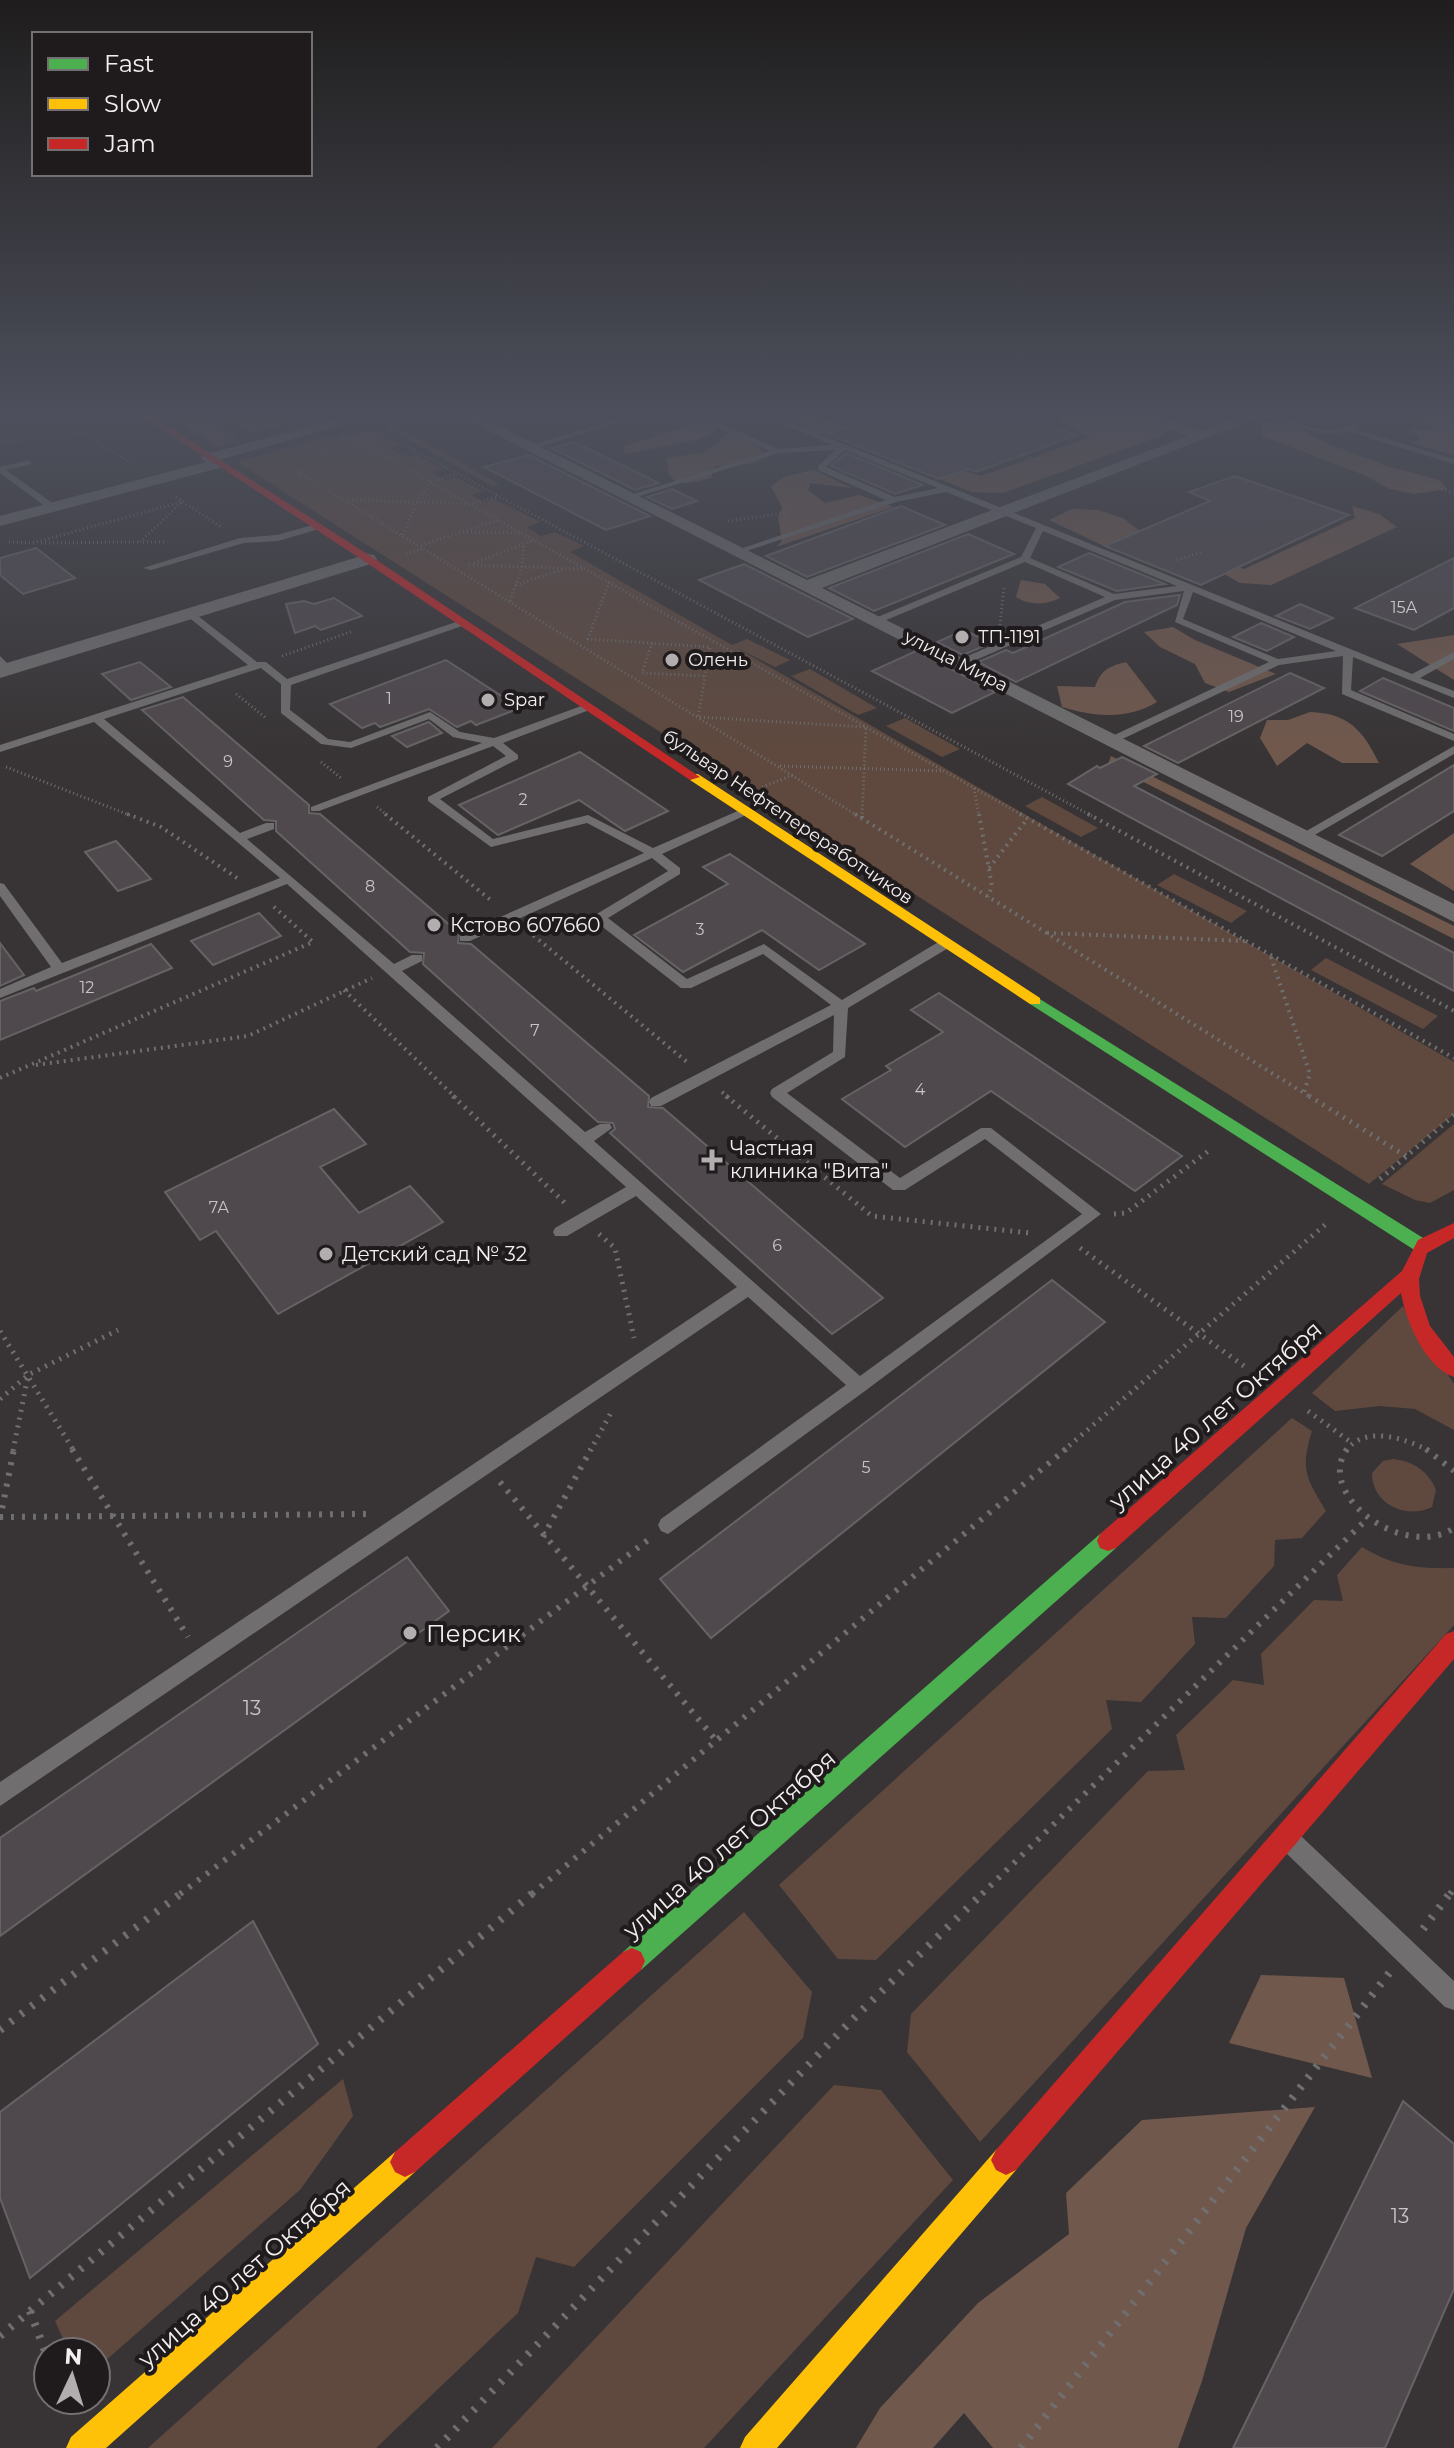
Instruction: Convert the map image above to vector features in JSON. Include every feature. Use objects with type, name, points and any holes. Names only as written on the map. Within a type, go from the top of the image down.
[{"type":"street","name":"бульвар Нефтепереработчиков","points":[[313,525],[945,944],[1422,1246]]},
{"type":"street","name":"улица Мира","points":[[685,525],[1454,914]]},
{"type":"street","points":[[809,586],[969,525]]},
{"type":"street","points":[[3,667],[368,559]]},
{"type":"street","points":[[1454,1230],[1422,1246],[1408,1276],[1417,1319],[1443,1360],[1454,1369]]},
{"type":"street","name":"улица 40 лет Октября","points":[[82,2448],[1408,1276]]},
{"type":"street","points":[[756,2448],[1454,1642]]},
{"type":"lane","points":[[740,552],[819,525]]},
{"type":"lane","points":[[1037,525],[1454,695]]},
{"type":"lane","points":[[148,568],[243,540],[278,538],[316,527]]},
{"type":"lane","points":[[876,621],[1025,559],[1041,527]]},
{"type":"lane","points":[[1025,559],[1113,597]]},
{"type":"lane","points":[[960,663],[1113,597],[1190,587]]},
{"type":"lane","points":[[1190,587],[1178,620],[1277,662]]},
{"type":"lane","points":[[190,614],[286,683]]},
{"type":"lane","points":[[286,683],[462,623]]},
{"type":"lane","points":[[1112,740],[1277,662],[1348,652]]},
{"type":"lane","points":[[1348,652],[1346,692],[1454,738]]},
{"type":"lane","points":[[1412,678],[1454,655]]},
{"type":"lane","points":[[0,749],[258,665]]},
{"type":"lane","points":[[286,683],[285,711],[325,742],[351,745],[430,715],[457,735],[495,742],[514,757],[432,799],[491,843],[588,819],[653,853],[676,871],[600,918],[686,985],[764,948],[841,1006]]},
{"type":"lane","points":[[315,809],[588,707]]},
{"type":"lane","points":[[96,718],[393,970],[859,1386]]},
{"type":"lane","points":[[1302,837],[1454,749]]},
{"type":"lane","points":[[465,938],[744,812]]},
{"type":"lane","points":[[238,838],[270,826]]},
{"type":"lane","points":[[0,994],[289,879]]},
{"type":"lane","points":[[0,887],[59,969]]},
{"type":"lane","points":[[656,1102],[841,1006],[945,944]]},
{"type":"lane","points":[[393,970],[417,958]]},
{"type":"lane","points":[[668,1525],[1093,1214],[986,1132],[899,1186],[777,1093],[840,1054],[841,1006]]},
{"type":"lane","points":[[583,1140],[605,1128]]},
{"type":"lane","points":[[561,1232],[637,1188]]},
{"type":"lane","points":[[0,1795],[749,1288]]},
{"type":"lane","points":[[1285,1837],[1454,1998]]},
{"type":"path","points":[[33,543],[98,525]]},
{"type":"path","points":[[219,525],[243,540]]},
{"type":"path","points":[[387,525],[1406,1156]]},
{"type":"path","points":[[403,535],[407,525]]},
{"type":"path","points":[[420,545],[483,525]]},
{"type":"path","points":[[508,525],[1454,1058]]},
{"type":"path","points":[[551,525],[1454,1011]]},
{"type":"path","points":[[764,544],[778,525]]},
{"type":"path","points":[[462,532],[522,533]]},
{"type":"path","points":[[0,537],[7,542],[33,543],[140,542]]},
{"type":"path","points":[[458,569],[534,540]]},
{"type":"path","points":[[510,601],[522,567],[524,544]]},
{"type":"path","points":[[469,565],[586,569]]},
{"type":"path","points":[[998,647],[1006,566]]},
{"type":"path","points":[[515,586],[567,568]]},
{"type":"path","points":[[588,639],[609,582]]},
{"type":"path","points":[[258,665],[353,631]]},
{"type":"path","points":[[580,643],[588,639],[710,647],[719,644]]},
{"type":"path","points":[[642,673],[652,643]]},
{"type":"path","points":[[698,717],[710,647]]},
{"type":"path","points":[[632,676],[642,673],[704,676]]},
{"type":"path","points":[[217,678],[276,726]]},
{"type":"path","points":[[698,717],[866,727]]},
{"type":"path","points":[[862,819],[866,727]]},
{"type":"path","points":[[312,755],[872,1216],[1063,1236],[1198,1334]]},
{"type":"path","points":[[779,766],[944,772]]},
{"type":"path","points":[[974,787],[992,886],[988,897]]},
{"type":"path","points":[[989,869],[1028,818]]},
{"type":"path","points":[[1046,933],[1246,941]]},
{"type":"path","points":[[1270,955],[1310,1074],[1304,1092]]},
{"type":"path","points":[[27,1066],[248,1036],[393,970]]},
{"type":"path","points":[[344,990],[615,1248],[639,1362]]},
{"type":"path","points":[[0,2336],[1049,1463],[1454,1115]]},
{"type":"path","points":[[1093,1214],[1126,1213],[1215,1146]]},
{"type":"path","points":[[0,1399],[28,1375],[118,1330]]},
{"type":"path","points":[[0,1331],[201,1659]]},
{"type":"path","points":[[28,1375],[0,1518],[416,1514]]},
{"type":"path","points":[[543,1537],[617,1403]]},
{"type":"path","points":[[1454,1471],[1444,1458],[1425,1445],[1404,1436],[1383,1433],[1367,1435],[1352,1443],[1342,1456],[1340,1472],[1345,1491],[1368,1518],[1388,1531],[1411,1538],[1433,1538],[1454,1528]]},
{"type":"path","points":[[487,1466],[543,1537],[715,1739]]},
{"type":"path","points":[[437,2448],[850,2022],[1368,1518]]},
{"type":"path","points":[[0,2030],[668,1525]]},
{"type":"path","points":[[1021,2448],[1454,1888]]},
{"type":"path","points":[[30,2311],[39,2336]]},
{"type":"shaded area","points":[[336,525],[532,525],[527,527],[541,536],[555,532],[584,546],[570,552],[732,645],[747,639],[790,660],[775,667],[735,647],[1454,1062],[1454,1114],[1369,1184]]},
{"type":"shaded area","points":[[779,525],[840,525],[776,547],[782,541]]},
{"type":"shaded area","points":[[1060,525],[1133,525],[1144,534],[1244,569],[1339,525],[1397,527],[1271,585],[1240,583],[1212,567],[1181,571],[1108,548]]},
{"type":"shaded area","points":[[1021,580],[1045,584],[1060,598],[1038,604],[1021,600],[1016,597]]},
{"type":"shaded area","points":[[1173,627],[1195,640],[1276,674],[1229,692],[1205,683],[1195,664],[1160,647],[1144,632]]},
{"type":"shaded area","points":[[1454,635],[1454,680],[1397,644]]},
{"type":"shaded area","points":[[1126,662],[1157,702],[1134,712],[1111,715],[1062,707],[1057,686],[1095,687],[1106,670]]},
{"type":"shaded area","points":[[810,669],[877,708],[858,715],[791,676]]},
{"type":"shaded area","points":[[1310,712],[1335,716],[1353,726],[1367,741],[1379,763],[1342,763],[1307,743],[1277,766],[1260,738],[1267,720],[1288,720]]},
{"type":"shaded area","points":[[905,718],[960,749],[942,757],[886,726]]},
{"type":"shaded area","points":[[1111,756],[1454,926],[1454,939],[1108,764]]},
{"type":"shaded area","points":[[1042,797],[1098,828],[1081,837],[1025,806]]},
{"type":"shaded area","points":[[1454,833],[1454,891],[1410,864]]},
{"type":"shaded area","points":[[1174,874],[1247,911],[1231,923],[1157,885]]},
{"type":"shaded area","points":[[1326,958],[1438,1016],[1423,1029],[1311,970]]},
{"type":"shaded area","points":[[1454,1124],[1454,1190],[1430,1203],[1415,1200],[1382,1184]]},
{"type":"shaded area","points":[[1403,1306],[1454,1384],[1454,1430],[1415,1409],[1380,1406],[1335,1411],[1312,1393]]},
{"type":"shaded area","points":[[1292,1418],[1312,1431],[1306,1455],[1307,1473],[1326,1511],[1302,1538],[1275,1540],[1274,1566],[1226,1618],[1192,1617],[1195,1644],[1141,1702],[1106,1700],[1112,1729],[876,1960],[838,1959],[779,1885]]},
{"type":"shaded area","points":[[1393,1459],[1413,1465],[1429,1477],[1436,1490],[1432,1507],[1412,1512],[1384,1501],[1374,1484],[1372,1473],[1383,1461]]},
{"type":"shaded area","points":[[1362,1547],[1406,1565],[1454,1568],[1454,1625],[980,2142],[907,2052],[911,2014],[1148,1771],[1185,1770],[1176,1735],[1233,1680],[1264,1685],[1261,1654],[1314,1600],[1343,1601],[1337,1575]]},
{"type":"shaded area","points":[[744,1912],[812,1992],[803,2038],[574,2267],[536,2257],[518,2313],[376,2448],[148,2448]]},
{"type":"shaded area","points":[[1261,1975],[1344,1978],[1372,2078],[1229,2043]]},
{"type":"shaded area","points":[[343,2079],[353,2116],[300,2190],[112,2355],[112,2336],[62,2336],[55,2321]]},
{"type":"shaded area","points":[[834,2085],[881,2090],[953,2180],[704,2448],[492,2448]]},
{"type":"shaded area","points":[[1315,2107],[1246,2228],[1202,2381],[1178,2448],[993,2448],[964,2413],[933,2448],[856,2448],[880,2408],[978,2303],[1069,2234],[1066,2193],[1142,2120]]},
{"type":"building","points":[[597,525],[621,525],[606,530]]},
{"type":"building","points":[[849,525],[944,525],[807,577],[766,556]]},
{"type":"building","points":[[1153,525],[1327,525],[1201,585],[1105,546]]},
{"type":"building","points":[[968,534],[1014,554],[874,611],[829,588]]},
{"type":"building","points":[[36,548],[75,578],[23,594],[0,575],[0,558]]},
{"type":"building","points":[[1089,553],[1165,584],[1117,591],[1058,567]]},
{"type":"building","points":[[1454,558],[1454,608],[1414,630],[1355,608]]},
{"type":"building","points":[[744,564],[853,619],[808,637],[699,580]]},
{"type":"building","points":[[1180,595],[1177,605],[1016,682],[978,662],[1006,650],[1013,653],[1125,602]]},
{"type":"building","points":[[334,598],[362,616],[321,630],[315,626],[295,633],[286,604],[304,601],[314,604]]},
{"type":"building","points":[[1300,604],[1333,618],[1310,629],[1276,616]]},
{"type":"building","points":[[1261,623],[1294,637],[1267,651],[1233,637]]},
{"type":"building","points":[[964,630],[991,643],[963,655],[937,642]]},
{"type":"building","points":[[916,651],[995,692],[952,713],[872,671]]},
{"type":"building","points":[[446,660],[520,708],[476,725],[471,721],[457,727],[429,709],[380,727],[375,723],[362,728],[330,704]]},
{"type":"building","points":[[140,662],[171,687],[131,700],[102,674]]},
{"type":"building","points":[[1290,673],[1324,688],[1178,763],[1144,746]]},
{"type":"building","points":[[1383,678],[1454,708],[1454,731],[1360,691]]},
{"type":"building","points":[[183,697],[309,805],[309,813],[320,814],[459,933],[458,943],[471,944],[649,1096],[648,1107],[663,1108],[883,1298],[832,1334],[610,1133],[615,1129],[613,1123],[598,1122],[423,964],[424,953],[410,952],[276,831],[276,821],[264,820],[142,710]]},
{"type":"building","points":[[429,722],[442,733],[407,747],[392,736]]},
{"type":"building","points":[[580,752],[668,811],[625,831],[579,800],[498,835],[459,805]]},
{"type":"building","points":[[1122,757],[1157,774],[1134,786],[1454,953],[1454,991],[1068,784],[1097,766],[1100,768]]},
{"type":"building","points":[[1454,765],[1454,811],[1382,856],[1339,835]]},
{"type":"building","points":[[116,841],[151,879],[118,891],[85,852]]},
{"type":"building","points":[[730,854],[865,944],[819,970],[762,930],[683,972],[634,935],[728,884],[703,867]]},
{"type":"building","points":[[259,913],[281,936],[213,965],[191,941]]},
{"type":"building","points":[[0,943],[24,975],[0,986]]},
{"type":"building","points":[[151,944],[172,968],[0,1040],[0,1001],[34,988],[36,991]]},
{"type":"building","points":[[939,993],[1182,1156],[1135,1191],[991,1091],[905,1147],[842,1099],[891,1070],[886,1066],[943,1032],[911,1010]]},
{"type":"building","points":[[334,1109],[366,1144],[320,1167],[359,1213],[410,1186],[443,1222],[278,1314],[216,1231],[200,1240],[165,1192]]},
{"type":"building","points":[[1052,1280],[1105,1322],[711,1638],[660,1579]]},
{"type":"building","points":[[407,1557],[449,1611],[0,1936],[0,1838]]},
{"type":"building","points":[[253,1921],[318,2044],[30,2278],[0,2198],[0,2112]]},
{"type":"building","points":[[1403,2101],[1454,2144],[1454,2289],[1385,2448],[1233,2448]]},
{"type":"traffic: fast","points":[[1035,1001],[1422,1246]]},
{"type":"traffic: fast","points":[[632,1961],[1108,1541]]},
{"type":"traffic: slow","points":[[694,777],[1035,1001]]},
{"type":"traffic: slow","points":[[756,2448],[1006,2160]]},
{"type":"traffic: slow","points":[[82,2448],[405,2162]]},
{"type":"traffic: jam","points":[[316,525],[694,777]]},
{"type":"traffic: jam","points":[[1454,1230],[1421,1248],[1413,1263],[1410,1279],[1415,1313],[1422,1329],[1442,1358],[1454,1369]]},
{"type":"traffic: jam","points":[[1108,1541],[1408,1276]]},
{"type":"traffic: jam","points":[[1006,2160],[1454,1642]]},
{"type":"traffic: jam","points":[[405,2162],[632,1961]]},
{"type":"place","name":"ТП-1191","points":[[962,637]]},
{"type":"place","name":"Олень","points":[[672,660]]},
{"type":"place","name":"Spar","points":[[488,700]]},
{"type":"place","name":"Кстово 607660","points":[[434,925]]},
{"type":"place","name":"Чаcтная клиника \"Вита\"","points":[[712,1160]]},
{"type":"place","name":"Детский сад № 32","points":[[326,1254]]},
{"type":"place","name":"Персик","points":[[410,1633]]}]
